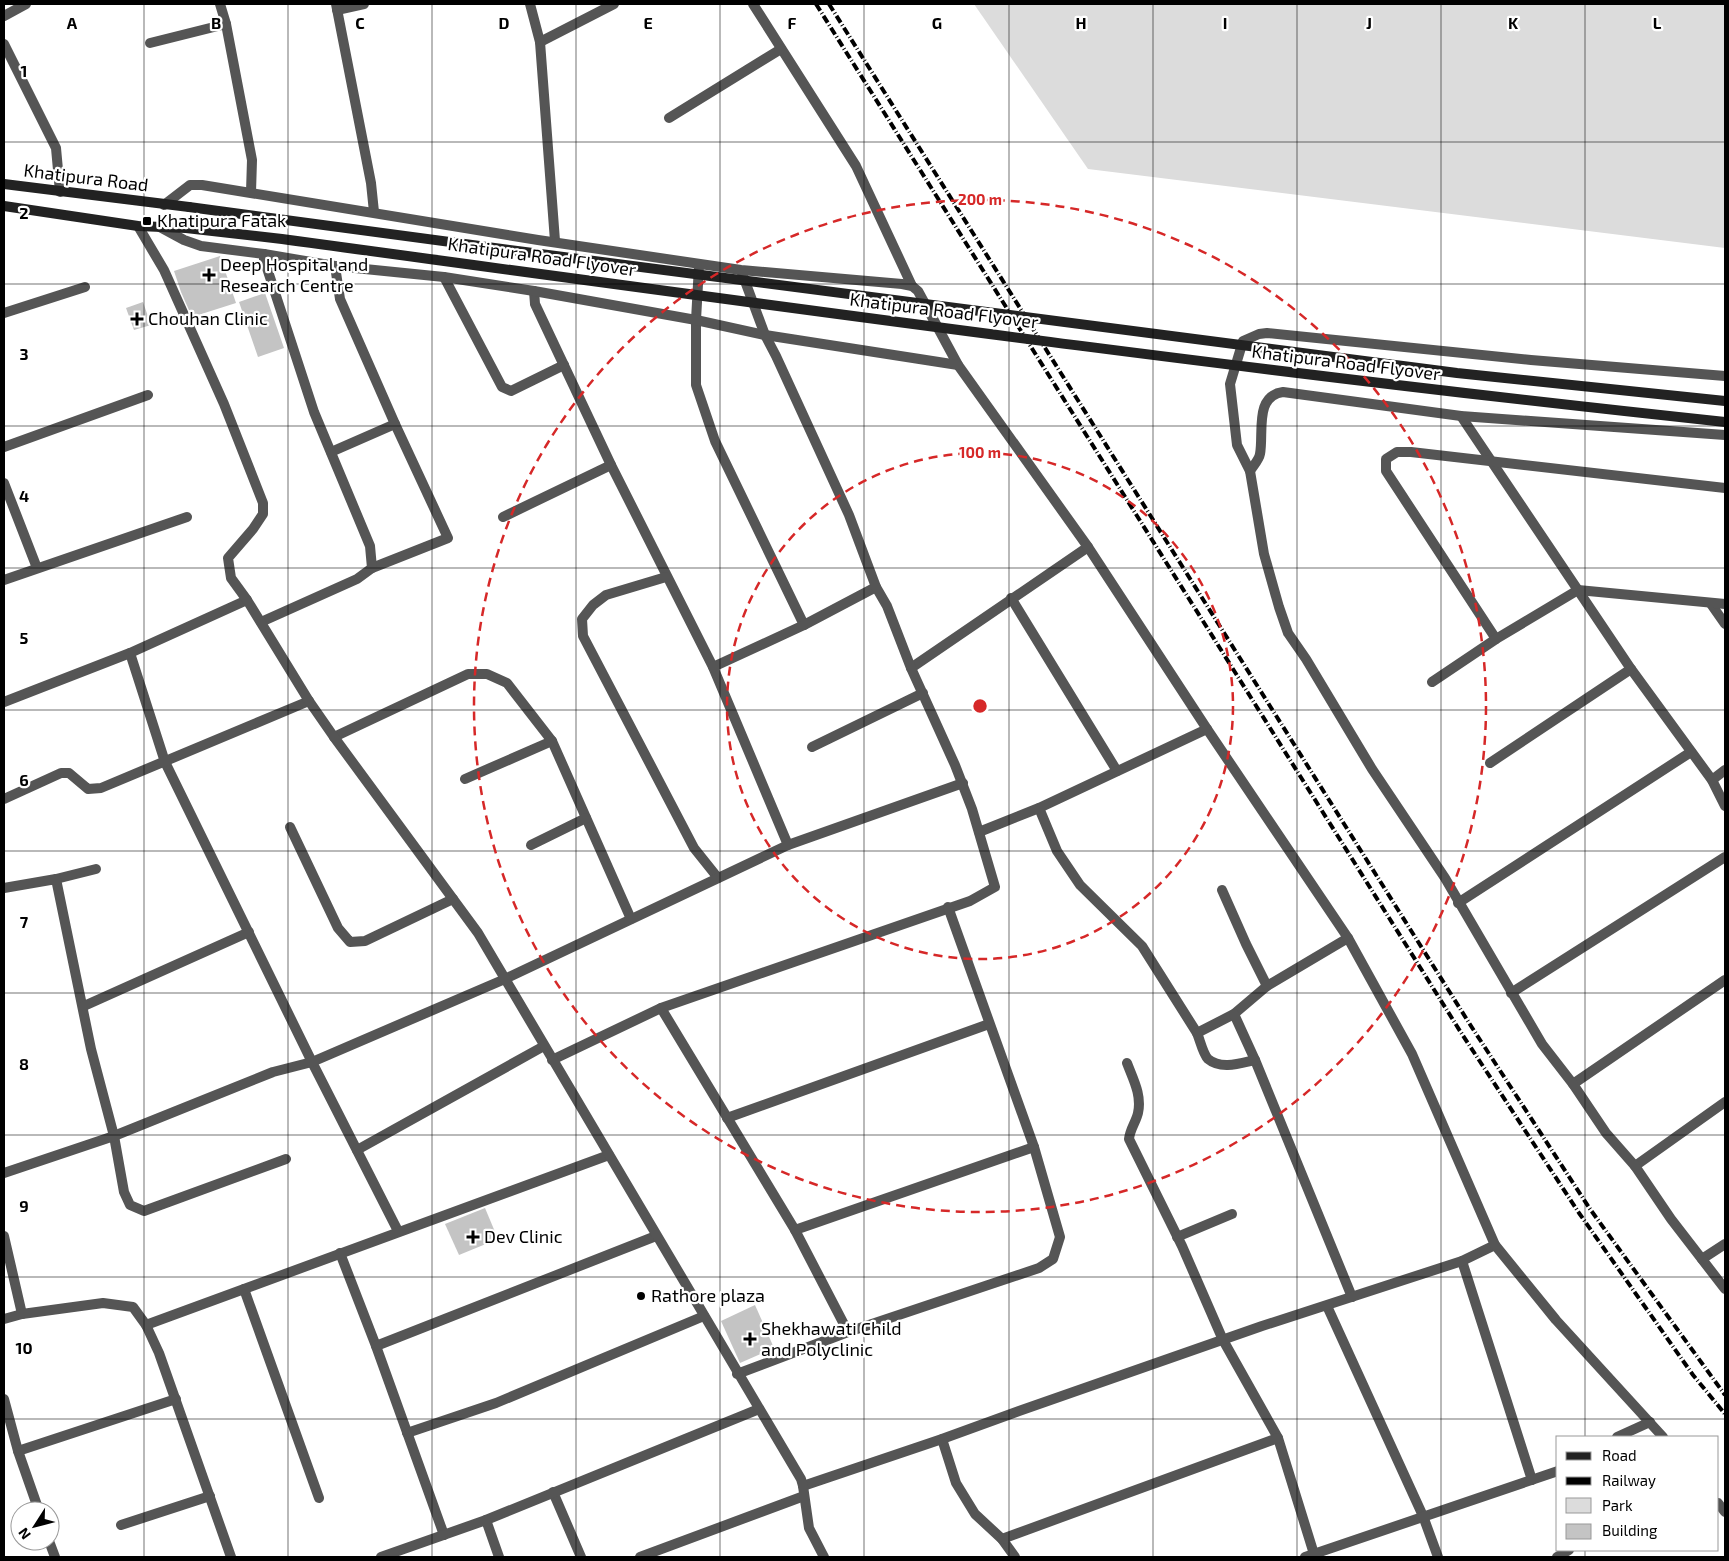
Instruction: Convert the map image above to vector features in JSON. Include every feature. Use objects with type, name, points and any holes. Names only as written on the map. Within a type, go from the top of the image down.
[{"type":"main road","name":"Khatipura Road","points":[[4,184],[164,205]]},
{"type":"main road","name":"Khatipura Road Flyover","points":[[164,205],[1457,373],[1725,401]]},
{"type":"main road","points":[[4,206],[138,226],[159,226]]},
{"type":"main road","name":"Khatipura Road Flyover","points":[[159,226],[282,239],[1460,394],[1725,422]]},
{"type":"street","points":[[4,16],[26,4]]},
{"type":"street","points":[[220,4],[226,24],[252,160],[251,192]]},
{"type":"street","points":[[364,4],[337,7],[369,174],[374,212]]},
{"type":"street","points":[[530,4],[540,42],[554,241]]},
{"type":"street","points":[[540,42],[614,4]]},
{"type":"street","points":[[753,4],[856,166],[912,286],[923,297],[958,365],[1088,547],[1206,729],[1348,938],[1412,1054],[1495,1245],[1556,1320],[1662,1436]]},
{"type":"street","points":[[150,43],[226,24]]},
{"type":"street","points":[[4,44],[56,148],[60,192]]},
{"type":"street","points":[[669,118],[781,49]]},
{"type":"street","points":[[164,205],[190,185],[202,185],[741,270],[912,286]]},
{"type":"street","points":[[138,226],[164,270],[224,404],[263,503],[263,514],[253,529],[228,558],[231,578],[334,736],[478,933],[800,1479],[804,1491],[809,1528],[824,1557]]},
{"type":"street","points":[[159,226],[184,240],[202,246],[335,266],[444,277],[534,291],[696,320],[765,335],[958,365]]},
{"type":"street","points":[[264,254],[264,259],[314,412],[370,546],[372,568]]},
{"type":"street","points":[[699,264],[696,320],[696,385],[715,440],[804,625]]},
{"type":"street","points":[[261,622],[357,579],[372,568],[448,538],[340,299],[335,266]]},
{"type":"street","points":[[552,1060],[661,1008],[948,907],[970,901],[995,887],[962,783],[911,668],[887,606],[876,587],[849,515],[765,335],[741,270]]},
{"type":"street","points":[[444,277],[502,387],[510,391],[564,365]]},
{"type":"street","points":[[4,313],[85,287]]},
{"type":"street","points":[[534,291],[535,304],[611,465],[713,667],[788,845]]},
{"type":"street","points":[[1725,376],[1521,359],[1267,333],[1243,341],[1230,384],[1237,446],[1250,471],[1264,554],[1288,632],[1372,769],[1445,878],[1542,1044],[1573,1084],[1606,1133],[1635,1166],[1671,1219],[1725,1289]]},
{"type":"street","points":[[1250,471],[1260,456],[1264,406],[1269,397],[1282,392],[1461,416],[1725,435]]},
{"type":"street","points":[[4,447],[148,395]]},
{"type":"street","points":[[1461,416],[1631,669],[1712,780],[1725,806]]},
{"type":"street","points":[[331,452],[395,424]]},
{"type":"street","points":[[1496,639],[1386,471],[1386,459],[1397,452],[1411,452],[1725,488]]},
{"type":"street","points":[[503,517],[611,465]]},
{"type":"street","points":[[4,483],[37,568]]},
{"type":"street","points":[[4,580],[187,517]]},
{"type":"street","points":[[911,668],[1088,547]]},
{"type":"street","points":[[666,577],[606,595],[593,605],[582,619],[583,636],[694,848],[718,878]]},
{"type":"street","points":[[713,667],[804,625],[876,587]]},
{"type":"street","points":[[1432,682],[1496,639],[1578,590],[1725,604]]},
{"type":"street","points":[[1011,598],[1117,771]]},
{"type":"street","points":[[4,702],[130,653],[247,600]]},
{"type":"street","points":[[1712,604],[1725,624]]},
{"type":"street","points":[[130,653],[165,762],[312,1062],[398,1231]]},
{"type":"street","points":[[1490,763],[1631,669]]},
{"type":"street","points":[[334,736],[468,674],[487,674],[507,683],[552,741],[631,919]]},
{"type":"street","points":[[812,747],[922,693]]},
{"type":"street","points":[[4,799],[61,773],[69,773],[88,789],[101,788],[309,700]]},
{"type":"street","points":[[979,832],[1039,808],[1206,729]]},
{"type":"street","points":[[465,779],[552,741]]},
{"type":"street","points":[[1458,903],[1691,752]]},
{"type":"street","points":[[1712,780],[1725,770]]},
{"type":"street","points":[[4,1173],[114,1136],[273,1072],[312,1062],[505,979],[788,845],[962,783]]},
{"type":"street","points":[[1039,808],[1061,858],[1080,885],[1142,946],[1197,1033],[1207,1058],[1217,1064],[1229,1065],[1255,1060]]},
{"type":"street","points":[[531,844],[586,818]]},
{"type":"street","points":[[290,827],[338,928],[350,942],[365,941],[453,899]]},
{"type":"street","points":[[1511,993],[1725,857]]},
{"type":"street","points":[[4,888],[56,879],[96,869]]},
{"type":"street","points":[[56,879],[84,1006],[91,1049],[114,1136],[124,1192],[130,1205],[144,1211],[286,1159]]},
{"type":"street","points":[[1222,890],[1246,944],[1268,986]]},
{"type":"street","points":[[738,1374],[848,1332],[1040,1268],[1053,1259],[1060,1236],[1034,1147],[948,907]]},
{"type":"street","points":[[84,1006],[249,932]]},
{"type":"street","points":[[1197,1033],[1234,1014],[1268,986],[1348,938]]},
{"type":"street","points":[[1573,1084],[1725,980]]},
{"type":"street","points":[[661,1008],[795,1230],[848,1332]]},
{"type":"street","points":[[1234,1014],[1255,1060],[1352,1297]]},
{"type":"street","points":[[727,1118],[989,1024]]},
{"type":"street","points":[[357,1150],[544,1046]]},
{"type":"street","points":[[1127,1064],[1139,1097],[1138,1115],[1130,1130],[1129,1139],[1177,1237],[1223,1340],[1278,1438],[1309,1556],[1556,1472]]},
{"type":"street","points":[[1635,1166],[1725,1102]]},
{"type":"street","points":[[795,1230],[1034,1147]]},
{"type":"street","points":[[146,1325],[609,1155]]},
{"type":"street","points":[[1177,1237],[1232,1214]]},
{"type":"street","points":[[4,1236],[22,1314]]},
{"type":"street","points":[[376,1346],[656,1236]]},
{"type":"street","points":[[1702,1259],[1725,1244]]},
{"type":"street","points":[[640,1557],[804,1491],[942,1439],[1262,1326],[1462,1261],[1495,1245]]},
{"type":"street","points":[[340,1253],[376,1346],[444,1535]]},
{"type":"street","points":[[1462,1261],[1532,1480]]},
{"type":"street","points":[[244,1289],[319,1498]]},
{"type":"street","points":[[4,1319],[22,1314],[103,1302],[133,1307],[146,1325],[160,1353],[231,1557]]},
{"type":"street","points":[[1327,1306],[1423,1516],[1438,1557]]},
{"type":"street","points":[[407,1433],[496,1403],[704,1316]]},
{"type":"street","points":[[4,1399],[18,1451],[36,1501]]},
{"type":"street","points":[[18,1451],[176,1399]]},
{"type":"street","points":[[381,1557],[486,1520],[759,1410]]},
{"type":"street","points":[[1619,1436],[1650,1422]]},
{"type":"street","points":[[1002,1538],[1278,1438]]},
{"type":"street","points":[[942,1439],[956,1483],[975,1514],[1002,1538],[1015,1557]]},
{"type":"street","points":[[553,1492],[581,1557]]},
{"type":"street","points":[[121,1525],[210,1496]]},
{"type":"street","points":[[486,1520],[499,1557]]},
{"type":"green space","points":[[974,4],[1725,4],[1725,248],[1088,169]]},
{"type":"building","points":[[220,256],[236,303],[192,317],[174,271]]},
{"type":"building","points":[[265,293],[284,348],[258,357],[239,302]]},
{"type":"building","points":[[143,302],[151,325],[134,330],[126,308]]},
{"type":"building","points":[[485,1208],[498,1239],[459,1255],[445,1224]]},
{"type":"building","points":[[755,1305],[774,1348],[740,1363],[721,1321]]},
{"type":"railway","points":[[816,4],[1460,1031],[1579,1213],[1693,1375],[1725,1414]]},
{"type":"railway","points":[[829,4],[1471,1026],[1590,1209],[1725,1395]]},
{"type":"place","name":"Khatipura Fatak","points":[[147,221]]},
{"type":"place","name":"Deep Hospital and Research Centre","points":[[209,275]]},
{"type":"place","name":"Chouhan Clinic","points":[[137,319]]},
{"type":"place","name":"Dev Clinic","points":[[473,1237]]},
{"type":"place","name":"Rathore plaza","points":[[641,1296]]},
{"type":"place","name":"Shekhawati Child and Polyclinic","points":[[750,1339]]}]
